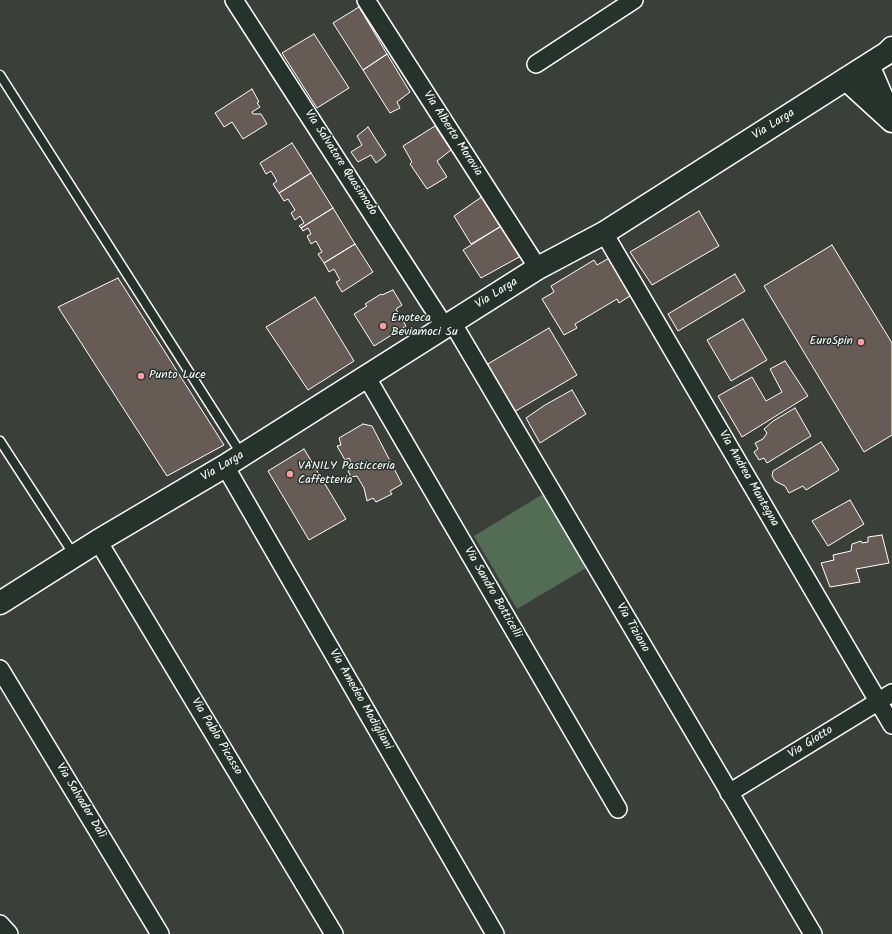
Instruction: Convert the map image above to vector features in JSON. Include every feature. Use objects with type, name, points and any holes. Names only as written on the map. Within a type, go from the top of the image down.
[{"type":"street","name":"Via Salvatore Quasimodo","points":[[234,0],[449,324]]},
{"type":"street","name":"Via Alberto Moravia","points":[[366,0],[538,268]]},
{"type":"street","points":[[536,64],[634,0]]},
{"type":"street","name":"Via Larga","points":[[0,602],[74,555],[234,461],[538,268],[604,233],[887,53],[892,48]]},
{"type":"street","points":[[868,65],[892,121]]},
{"type":"street","points":[[846,79],[892,121]]},
{"type":"street","name":"Via Andrea Mantegna","points":[[604,233],[885,697],[892,725]]},
{"type":"street","name":"Via Tiziano","points":[[449,324],[813,934]]},
{"type":"street","name":"Via Sandro Botticelli","points":[[366,376],[618,809]]},
{"type":"street","name":"Via Amedeo Modigliani","points":[[234,461],[495,934]]},
{"type":"street","name":"Via Pablo Picasso","points":[[98,541],[334,934]]},
{"type":"street","name":"Via Salvador Dalì","points":[[0,669],[160,934]]},
{"type":"street","name":"Via Giotto","points":[[729,793],[885,697]]},
{"type":"street","points":[[0,924],[9,934]]},
{"type":"lane","points":[[0,75],[234,461]]},
{"type":"lane","points":[[0,441],[74,555]]},
{"type":"green space","points":[[543,494],[586,568],[517,609],[474,536]]},
{"type":"building","points":[[359,7],[387,54],[363,70],[333,23]]},
{"type":"building","points":[[314,34],[349,88],[317,108],[282,53]]},
{"type":"building","points":[[387,54],[410,92],[397,102],[400,108],[390,113],[363,70]]},
{"type":"building","points":[[252,89],[260,107],[252,112],[253,114],[261,114],[267,124],[243,139],[232,122],[224,127],[215,113]]},
{"type":"building","points":[[435,126],[451,150],[437,161],[447,177],[427,189],[410,164],[412,162],[403,146]]},
{"type":"building","points":[[368,127],[386,155],[376,163],[371,155],[358,162],[351,152],[362,145],[357,136]]},
{"type":"building","points":[[292,143],[311,173],[279,193],[273,184],[277,181],[271,171],[266,174],[260,163]]},
{"type":"building","points":[[311,173],[333,208],[301,228],[299,226],[304,223],[300,216],[295,220],[291,213],[295,210],[288,199],[284,201],[279,193]]},
{"type":"building","points":[[483,196],[503,225],[471,244],[454,216]]},
{"type":"building","points":[[333,208],[355,244],[324,263],[318,254],[322,252],[316,241],[311,244],[307,236],[311,234],[308,228],[303,231],[301,228]]},
{"type":"building","points":[[699,211],[719,246],[652,285],[630,252]]},
{"type":"building","points":[[503,225],[521,256],[481,278],[463,250]]},
{"type":"building","points":[[355,244],[373,272],[342,292],[336,282],[340,280],[334,269],[329,272],[324,263]]},
{"type":"building","points":[[832,245],[892,343],[892,435],[864,452],[764,286]]},
{"type":"building","points":[[611,257],[633,294],[619,303],[617,299],[575,324],[577,328],[564,335],[542,299],[554,292],[551,286],[594,260],[597,265]]},
{"type":"building","points":[[735,274],[745,291],[678,331],[668,314]]},
{"type":"building","name":"Punto Luce","points":[[118,278],[224,445],[167,476],[58,307]]},
{"type":"building","points":[[393,290],[402,305],[396,309],[406,326],[374,346],[354,314],[367,306],[365,304],[381,294],[382,295]]},
{"type":"building","points":[[315,297],[354,361],[308,390],[266,327]]},
{"type":"building","points":[[743,319],[767,360],[731,381],[707,340]]},
{"type":"building","points":[[549,328],[577,375],[514,412],[486,365]]},
{"type":"building","points":[[785,361],[808,396],[742,437],[718,396],[752,377],[766,401],[782,392],[770,369]]},
{"type":"building","points":[[572,390],[586,414],[540,443],[526,418],[545,405]]},
{"type":"building","points":[[795,408],[811,436],[767,463],[764,458],[759,460],[754,452],[758,449],[755,443],[763,439],[767,433],[764,429],[773,421]]},
{"type":"building","points":[[363,424],[372,426],[402,484],[390,491],[392,494],[376,502],[373,498],[367,501],[364,488],[357,476],[351,477],[348,471],[354,468],[349,458],[345,460],[337,446],[341,445],[339,438]]},
{"type":"building","points":[[821,442],[839,470],[806,490],[803,486],[789,493],[785,486],[775,481],[772,476],[773,471]]},
{"type":"building","points":[[304,449],[346,519],[309,540],[268,471]]},
{"type":"building","points":[[850,500],[864,524],[828,546],[812,521]]},
{"type":"building","points":[[882,535],[889,563],[856,569],[860,582],[830,587],[821,563],[834,560],[833,555],[851,551],[852,544],[861,541],[862,543],[868,542],[868,537]]},
{"type":"place","name":"Enoteca Beviamoci Su","points":[[383,326]]},
{"type":"place","name":"EuroSpin","points":[[861,342]]},
{"type":"place","name":"Punto Luce","points":[[141,376]]},
{"type":"place","name":"VANILY Pasticceria Caffetteria","points":[[290,474]]}]
